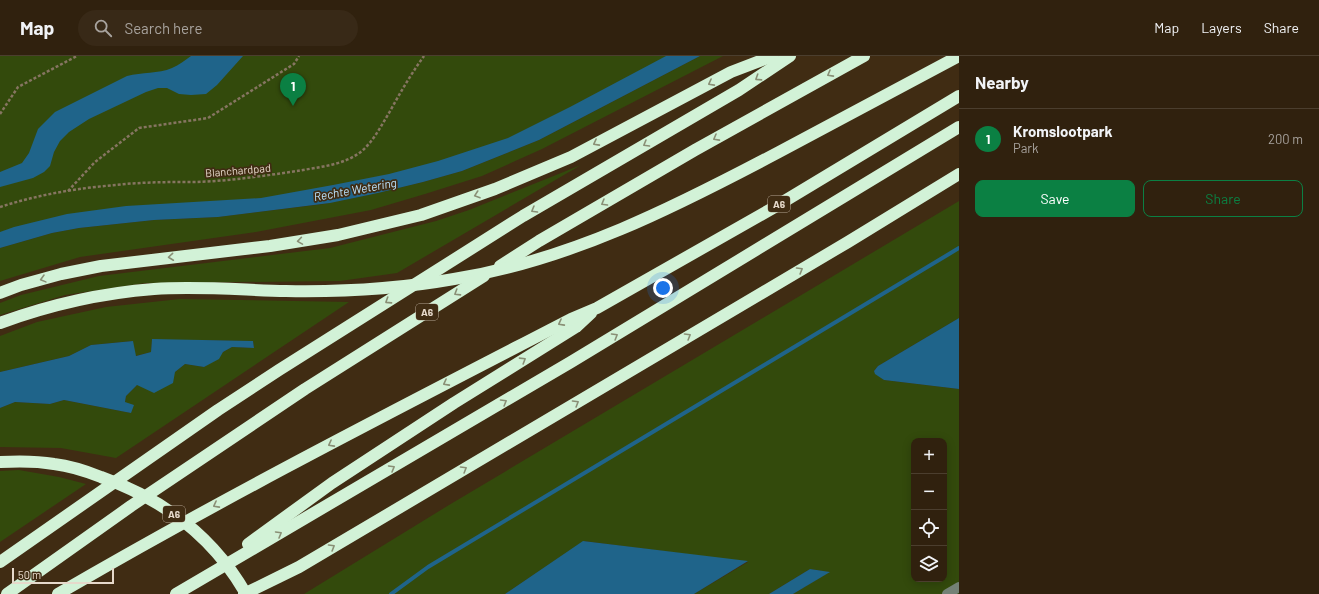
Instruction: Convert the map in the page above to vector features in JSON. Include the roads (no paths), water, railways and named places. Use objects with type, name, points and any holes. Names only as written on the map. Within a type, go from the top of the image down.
[{"type":"highway","points":[[0,293],[28,283],[101,266],[285,244],[338,235],[421,215],[495,189],[571,157],[731,72],[773,56]]},
{"type":"highway","points":[[0,562],[218,410],[326,340],[522,216],[739,90],[790,56]]},
{"type":"highway","name":"A6","points":[[7,594],[131,506],[299,394],[532,246],[695,150],[864,56]]},
{"type":"highway","points":[[0,323],[73,301],[154,289],[290,291],[353,290],[398,287],[456,279],[532,261],[604,237],[676,205],[959,56]]},
{"type":"highway","name":"A6","points":[[58,594],[147,542],[325,447],[571,319],[597,308],[773,208],[959,96]]},
{"type":"highway","name":"A6","points":[[176,594],[425,449],[959,127]]},
{"type":"highway","name":"A6","points":[[0,462],[16,461],[53,463],[77,468],[120,483],[150,498],[193,528],[214,548],[230,569],[245,594],[299,567],[835,250],[959,174]]},
{"type":"highway","name":"A6","points":[[197,581],[332,483],[454,403],[576,327],[597,308]]},
{"type":"highway","name":"A6","points":[[262,594],[299,567]]},
{"type":"street","points":[[947,594],[959,587]]},
{"type":"water","points":[[191,56],[243,56],[217,85],[206,94],[179,94],[167,88],[158,88],[146,92],[89,119],[69,132],[60,141],[54,152],[50,166],[44,172],[33,178],[0,187],[0,172],[22,163],[29,153],[38,129],[55,112],[127,76],[167,70]]},
{"type":"water","name":"Rechte Wetering","points":[[666,56],[700,56],[539,140],[462,171],[378,193],[330,203],[218,217],[154,220],[79,228],[52,233],[0,248],[0,232],[67,214],[126,206],[261,198],[389,174],[438,161],[508,138]]},
{"type":"water","points":[[959,318],[959,389],[884,380],[875,374],[874,371],[878,366]]},
{"type":"water","points":[[152,339],[253,341],[254,348],[232,347],[223,352],[219,359],[204,367],[185,364],[175,372],[173,383],[154,393],[137,385],[126,396],[125,402],[134,405],[131,413],[64,400],[50,404],[15,402],[0,408],[0,372],[69,356],[91,345],[133,341],[136,356],[151,352]]},
{"type":"water","points":[[583,541],[748,561],[694,594],[505,594]]},
{"type":"water","points":[[810,569],[830,572],[793,594],[769,594]]},
{"type":"waterway","points":[[391,594],[428,567],[959,248]]},
{"type":"place","name":"Kromslootpark","points":[[293,106]]}]
